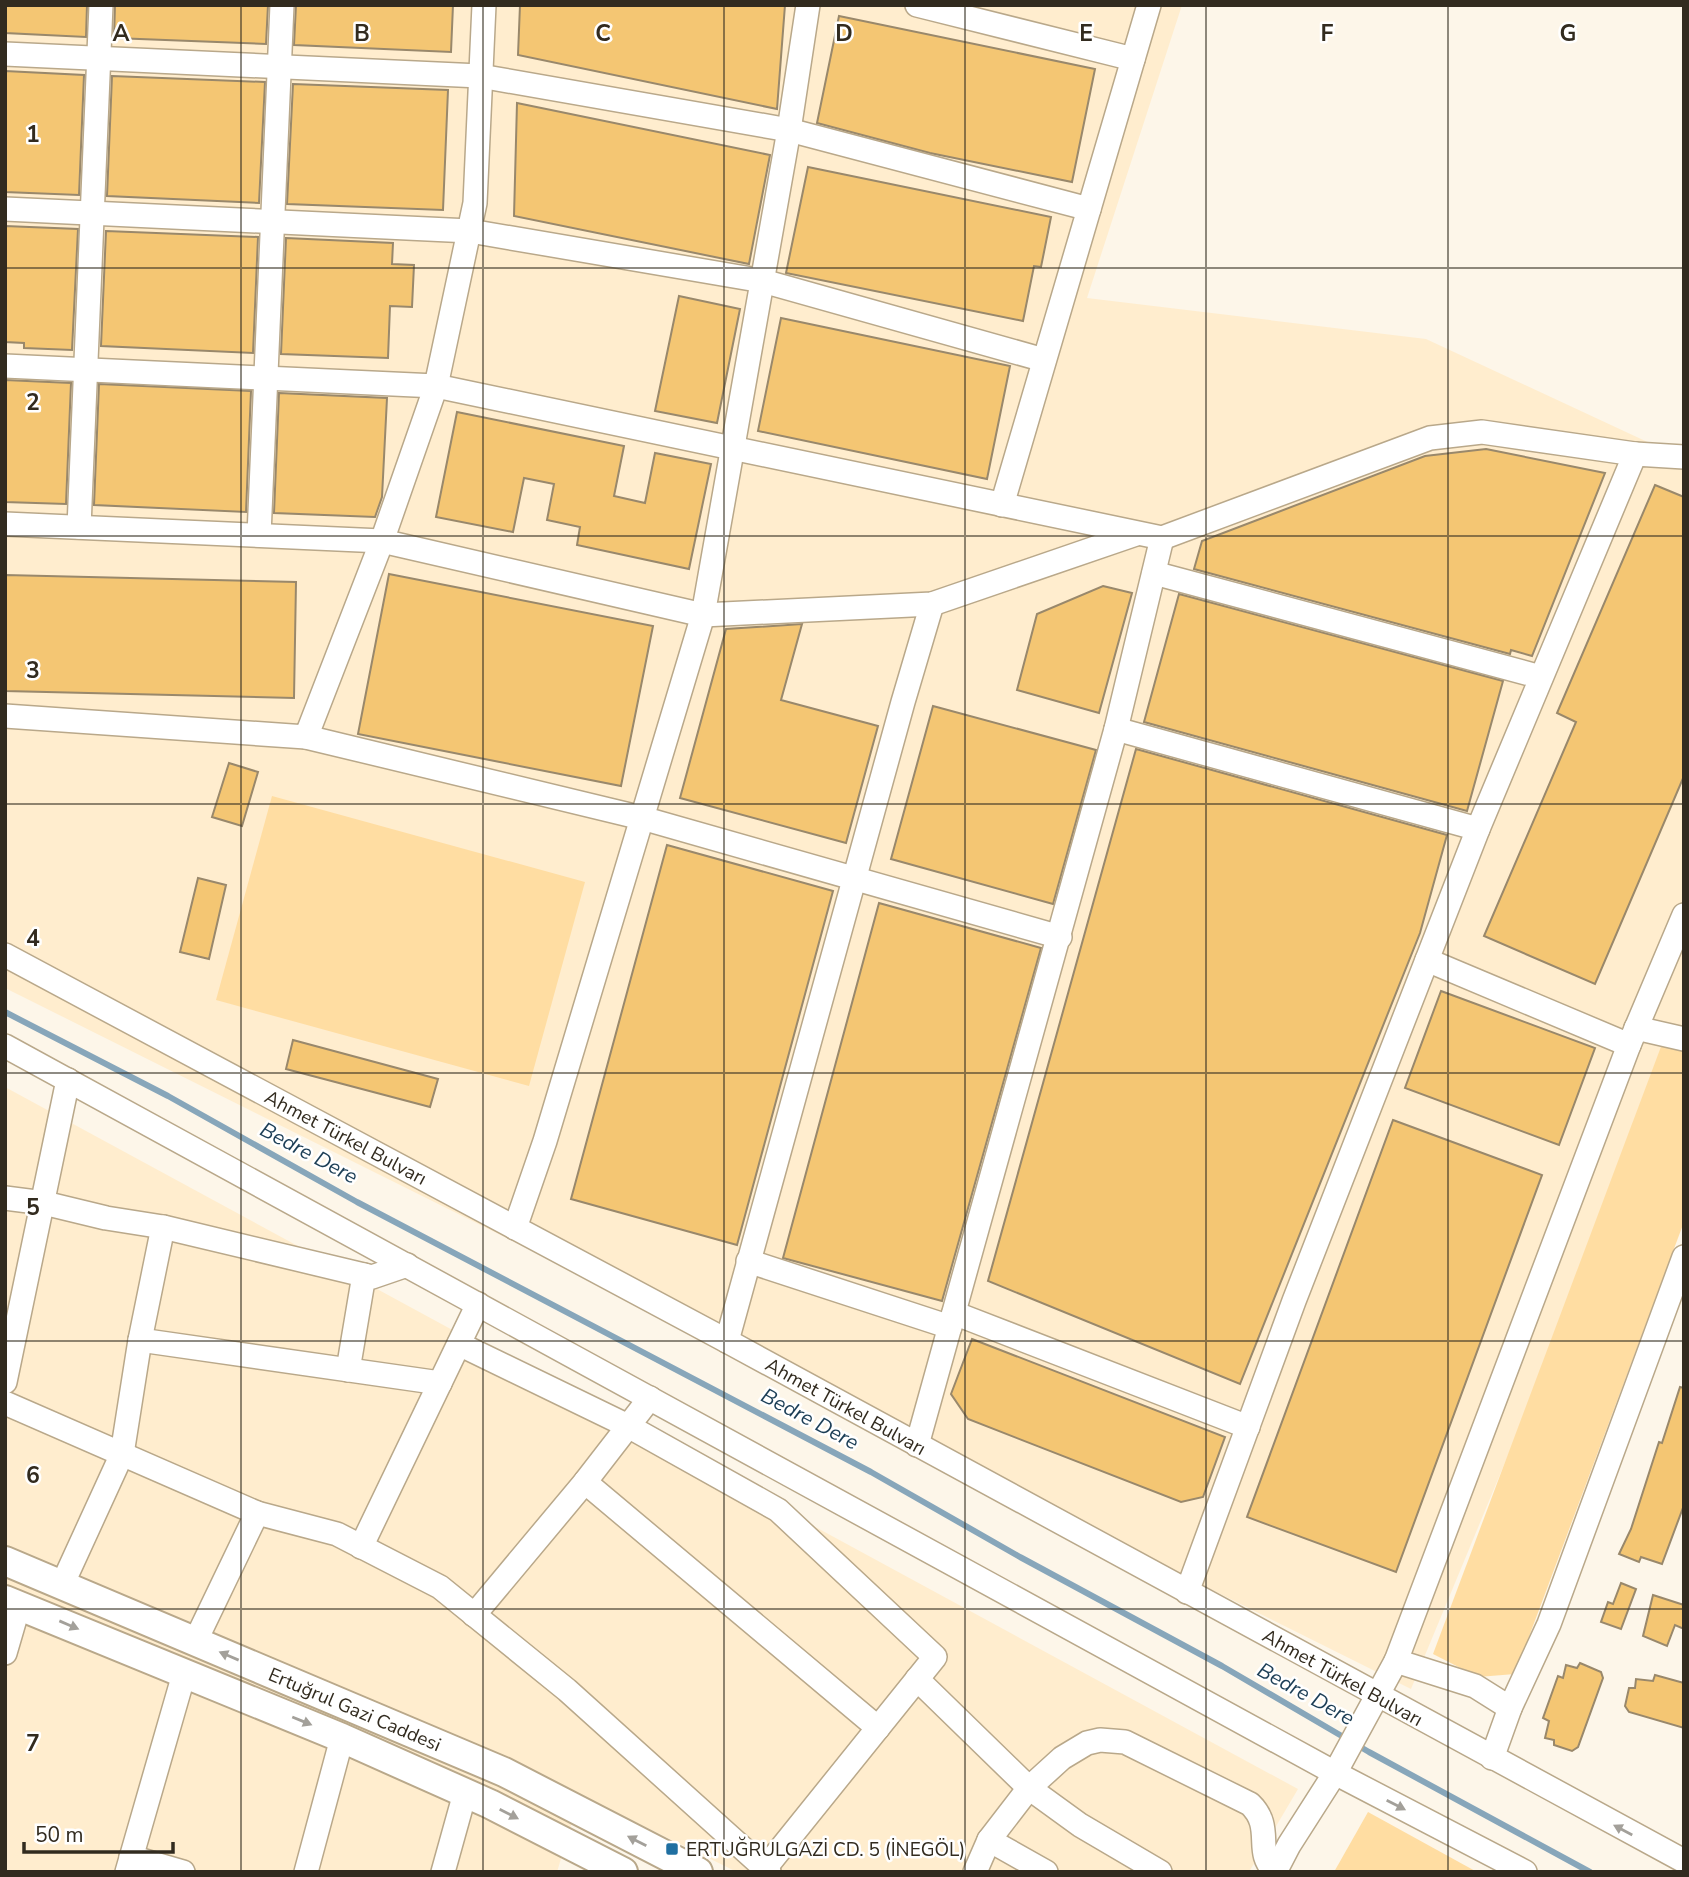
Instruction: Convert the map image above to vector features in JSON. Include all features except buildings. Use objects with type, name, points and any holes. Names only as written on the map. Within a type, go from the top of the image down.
[{"type":"main road","name":"Ertuğrul Gazi Caddesi","points":[[5,1561],[504,1772],[698,1872]]},
{"type":"main road","name":"Ertuğrul Gazi Caddesi","points":[[12,1602],[342,1738],[465,1793],[623,1872]]},
{"type":"main road","points":[[184,1674],[195,1642]]},
{"type":"street","points":[[79,527],[101,5]]},
{"type":"street","points":[[259,535],[282,5]]},
{"type":"street","points":[[306,737],[382,541],[436,386],[475,203],[484,5]]},
{"type":"street","points":[[515,1228],[545,1141],[703,615],[789,130],[808,5]]},
{"type":"street","points":[[917,5],[1133,58]]},
{"type":"street","points":[[1002,505],[1149,5]]},
{"type":"street","points":[[5,54],[480,76],[789,130],[1088,209]]},
{"type":"street","points":[[5,209],[470,231],[763,281],[1044,360]]},
{"type":"street","points":[[5,366],[436,386],[1162,538],[1430,438],[1482,432],[1635,454],[1684,457]]},
{"type":"street","points":[[1187,1592],[1478,829],[1635,454]]},
{"type":"street","points":[[5,524],[382,541],[703,615],[932,604],[1138,533]]},
{"type":"street","points":[[917,1445],[1060,937],[1116,729],[1162,538]]},
{"type":"street","points":[[1154,573],[1541,677]]},
{"type":"street","points":[[727,1341],[932,604]]},
{"type":"street","points":[[5,716],[306,737],[642,818],[1060,937]]},
{"type":"street","points":[[1116,729],[1478,829]]},
{"type":"street","points":[[975,1872],[989,1840],[1029,1788],[1062,1758],[1087,1743],[1100,1740],[1125,1742],[1250,1804],[1264,1825],[1264,1853],[1267,1864],[1275,1871],[1364,1723],[1396,1661],[1632,1036],[1684,915]]},
{"type":"street","name":"Ahmet Türkel Bulvarı","points":[[5,955],[727,1341],[1684,1861]]},
{"type":"street","points":[[1427,960],[1632,1036],[1684,1039]]},
{"type":"street","points":[[5,1046],[650,1398],[1339,1766],[1525,1872]]},
{"type":"street","points":[[5,1382],[68,1080]]},
{"type":"street","points":[[5,1198],[44,1203],[106,1218],[163,1227],[372,1277],[407,1265]]},
{"type":"street","points":[[62,1585],[122,1454],[140,1340],[163,1227]]},
{"type":"street","points":[[1492,1758],[1510,1708],[1549,1624],[1684,1257]]},
{"type":"street","points":[[748,1261],[952,1320],[1248,1427]]},
{"type":"street","points":[[348,1370],[364,1275]]},
{"type":"street","points":[[361,1546],[478,1304]]},
{"type":"street","points":[[140,1340],[440,1383]]},
{"type":"street","points":[[5,1403],[257,1513],[337,1534],[440,1587],[567,1690],[765,1871],[935,1657],[778,1510],[628,1426],[458,1344]]},
{"type":"street","points":[[474,1615],[585,1482],[650,1398]]},
{"type":"street","points":[[585,1482],[878,1728]]},
{"type":"street","points":[[195,1642],[257,1513]]},
{"type":"street","points":[[5,1653],[12,1602]]},
{"type":"street","points":[[1396,1661],[1475,1686],[1510,1708]]},
{"type":"street","points":[[183,1872],[129,1864],[184,1674]]},
{"type":"street","points":[[917,1679],[1029,1788],[1080,1825],[1160,1872]]},
{"type":"street","points":[[306,1872],[342,1738]]},
{"type":"street","points":[[443,1872],[465,1793]]},
{"type":"street","points":[[989,1840],[1046,1872]]},
{"type":"shaded area","points":[[5,5],[1182,5],[1087,298],[1426,339],[1684,459],[1684,1031],[1411,1689],[5,988]]},
{"type":"shaded area","points":[[272,796],[585,882],[529,1086],[216,1000]]},
{"type":"shaded area","points":[[1662,1044],[1684,1052],[1684,1222],[1515,1674],[1478,1677],[1433,1654]]},
{"type":"shaded area","points":[[5,1087],[1298,1789],[1249,1872],[737,1872],[580,1795],[557,1872],[5,1872]]},
{"type":"shaded area","points":[[1368,1812],[1477,1872],[1334,1872]]},
{"type":"waterway","name":"Bedre Dere","points":[[5,1012],[168,1096],[357,1202],[871,1472],[1020,1557],[1222,1666],[1369,1752],[1590,1872]]},
{"type":"place","name":"ERTUĞRULGAZİ CD. 5 (İNEGÖL)","points":[[672,1849]]}]
